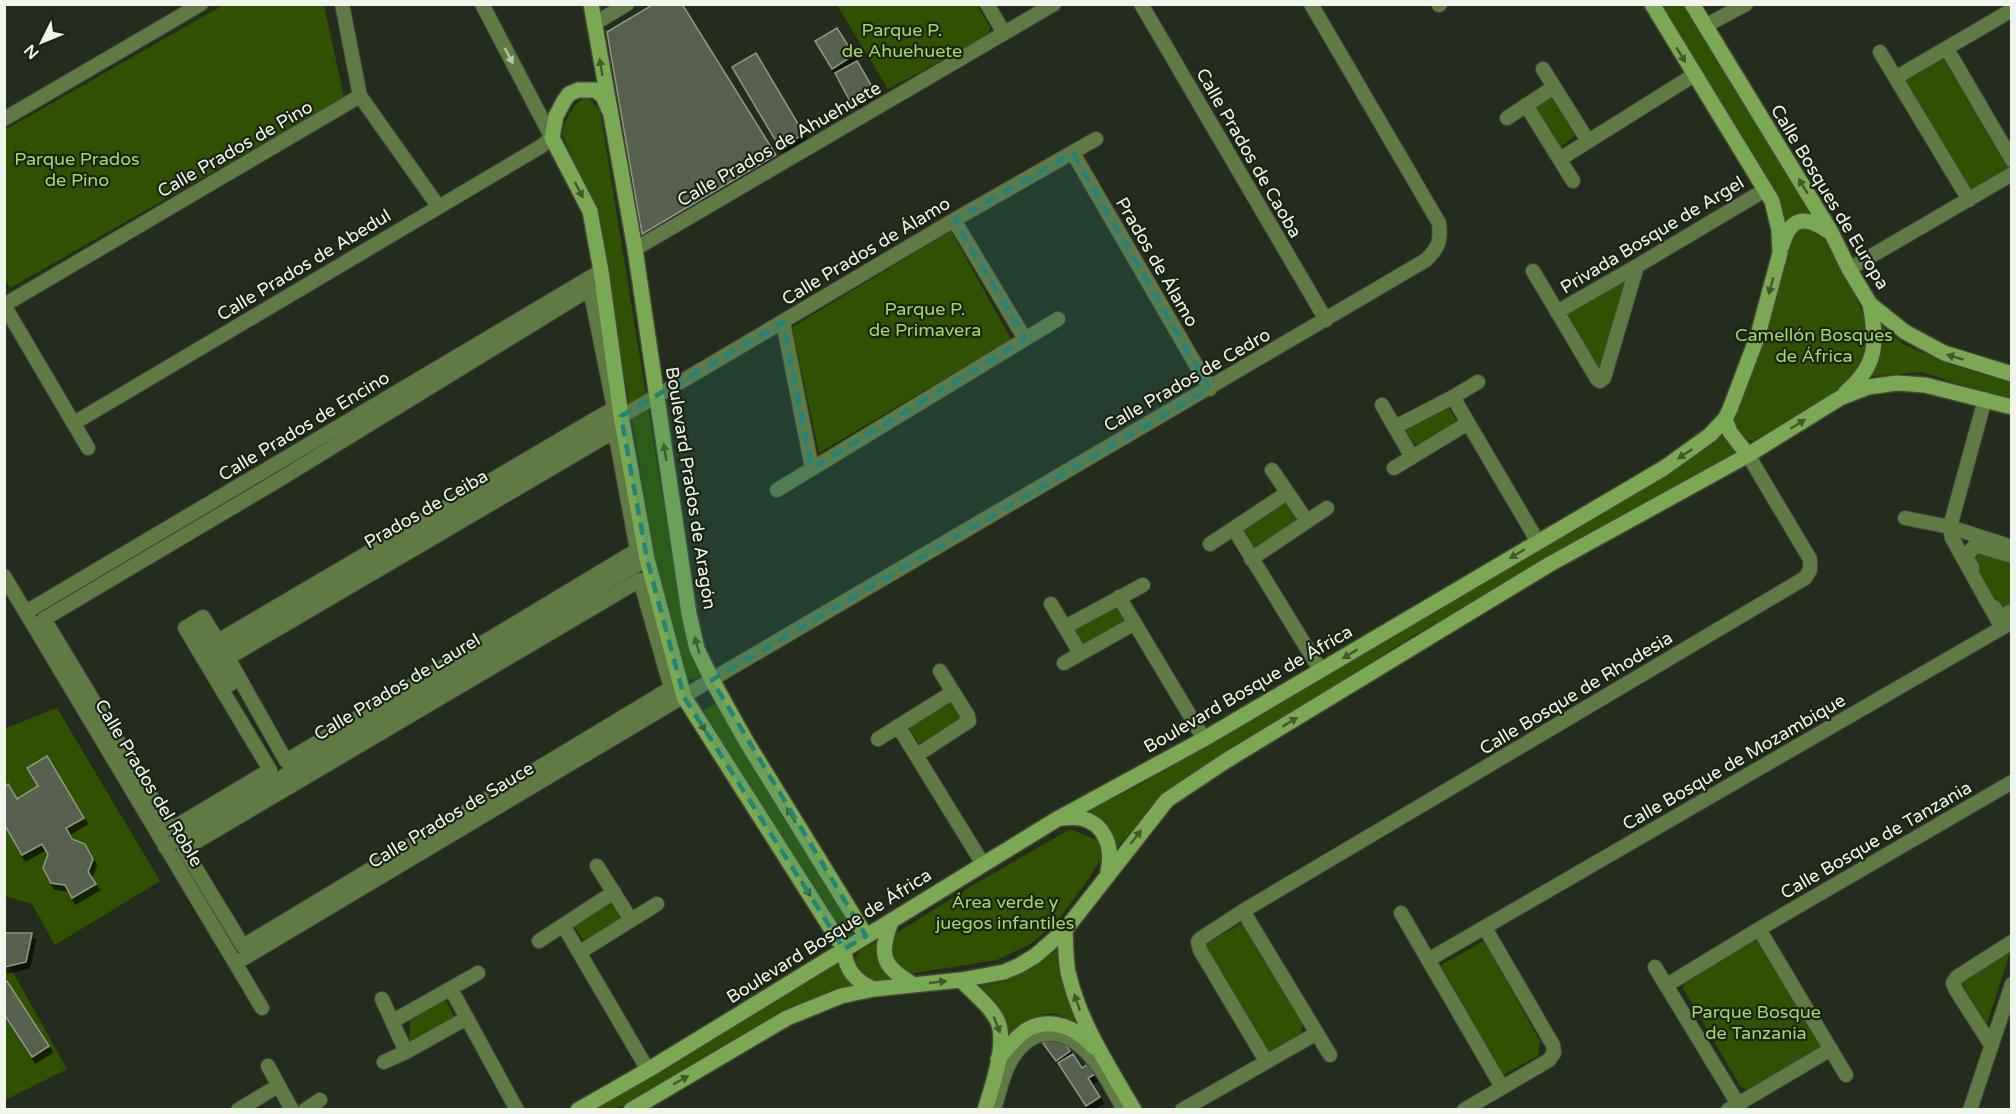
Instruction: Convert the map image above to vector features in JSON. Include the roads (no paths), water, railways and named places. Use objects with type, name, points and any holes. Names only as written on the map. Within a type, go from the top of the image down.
[{"type":"street","points":[[4,118],[201,4]]},
{"type":"street","points":[[342,4],[360,96],[438,206]]},
{"type":"street","points":[[482,4],[590,211],[601,271],[621,416],[647,558],[684,697],[844,949],[844,959],[852,974],[858,981],[874,989]]},
{"type":"street","name":"Boulevard Prados de Aragón","points":[[591,4],[635,249],[689,614],[697,649],[746,741],[866,936]]},
{"type":"street","points":[[594,24],[627,4]]},
{"type":"street","points":[[987,4],[1004,33]]},
{"type":"street","name":"Calle Prados de Ahuehuete","points":[[635,249],[1054,4]]},
{"type":"street","name":"Calle Prados de Caoba","points":[[1141,4],[1326,320]]},
{"type":"street","name":"Calle Prados de Cedro","points":[[684,697],[1210,389],[1426,260],[1437,250],[1440,237],[1439,223],[1311,4]]},
{"type":"street","points":[[1652,4],[1765,190]]},
{"type":"street","name":"Calle Bosques de Europa","points":[[1692,4],[1830,232],[1870,304],[1905,332],[1944,353],[2012,374]]},
{"type":"street","points":[[1705,26],[1746,4]]},
{"type":"street","points":[[1897,77],[2012,10]]},
{"type":"street","points":[[1947,49],[2012,160]]},
{"type":"street","points":[[1880,52],[1969,200]]},
{"type":"street","points":[[1543,69],[1588,141]]},
{"type":"street","points":[[1560,159],[1694,75]]},
{"type":"street","points":[[1507,118],[1554,87]]},
{"type":"street","points":[[552,138],[556,116],[569,94],[578,90],[595,90],[603,96],[609,110]]},
{"type":"street","name":"Calle Prados de Pino","points":[[4,305],[360,96]]},
{"type":"street","points":[[1526,105],[1573,181]]},
{"type":"street","name":"Calle Prados de Abedul","points":[[74,423],[552,138]]},
{"type":"street","name":"Calle Prados de Álamo","points":[[657,396],[954,220],[1096,139]]},
{"type":"street","name":"Prados de Álamo","points":[[1073,153],[1210,389]]},
{"type":"street","points":[[1849,269],[2012,174]]},
{"type":"street","name":"Boulevard Bosque de África","points":[[578,1110],[648,1070],[1059,818],[1204,739],[1321,671],[1690,451],[1725,419],[1758,335],[1780,253],[1779,230],[1772,201],[1765,190]]},
{"type":"street","name":"Privada Bosque de Argel","points":[[1557,312],[1765,190]]},
{"type":"street","points":[[954,220],[1025,339]]},
{"type":"street","points":[[1780,253],[1786,234],[1795,223],[1810,220],[1830,232]]},
{"type":"street","points":[[1533,271],[1597,379],[1602,380],[1637,267]]},
{"type":"street","name":"Calle Prados de Encino","points":[[26,612],[601,271]]},
{"type":"street","points":[[590,289],[614,408],[218,641],[203,617],[185,628],[270,770],[171,829],[44,619],[277,481],[590,289]]},
{"type":"street","points":[[1840,398],[1864,375],[1873,353],[1874,327],[1870,304]]},
{"type":"street","points":[[4,305],[88,448]]},
{"type":"street","points":[[777,490],[1058,319]]},
{"type":"street","points":[[783,322],[812,468]]},
{"type":"street","points":[[1395,427],[1478,382]]},
{"type":"street","points":[[631,1110],[787,1018],[841,996],[874,989],[961,980],[1004,972],[1020,965],[1035,956],[1065,930],[1165,801],[1224,762],[1550,564],[1748,455],[1840,398],[1868,387],[1897,383],[1925,385],[2012,407]]},
{"type":"street","name":"Prados de Ceiba","points":[[214,655],[657,396]]},
{"type":"street","points":[[1453,397],[1538,542]]},
{"type":"street","points":[[1950,527],[1985,399]]},
{"type":"street","points":[[1382,405],[1412,457]]},
{"type":"street","points":[[1725,419],[1730,432],[1748,455]]},
{"type":"street","points":[[1394,468],[1468,423]]},
{"type":"street","points":[[615,431],[637,550],[286,768],[228,658],[615,431]]},
{"type":"street","name":"Calle Bosque de Rhodesia","points":[[1266,1061],[1198,942],[1203,936],[1243,911],[1805,578],[1810,570],[1810,559],[1748,455]]},
{"type":"street","points":[[1272,470],[1307,521]]},
{"type":"street","points":[[1210,544],[1287,494]]},
{"type":"street","points":[[1251,559],[1328,508]]},
{"type":"street","points":[[1905,518],[1950,527],[2012,546]]},
{"type":"street","name":"Calle Bosque de Mozambique","points":[[1428,960],[2007,625],[1952,538],[1950,527]]},
{"type":"street","points":[[1234,529],[1321,671]]},
{"type":"street","points":[[2012,556],[1975,545],[1966,557],[2000,617],[2012,611]]},
{"type":"street","name":"Calle Prados de Laurel","points":[[165,847],[286,768],[647,558]]},
{"type":"street","name":"Calle Prados del Roble","points":[[4,576],[262,1008]]},
{"type":"street","points":[[640,580],[671,688],[243,946],[184,849],[346,753],[640,580]]},
{"type":"street","points":[[1065,627],[1143,585]]},
{"type":"street","points":[[1119,597],[1204,739]]},
{"type":"street","points":[[1051,604],[1080,653]]},
{"type":"street","points":[[1064,663],[1135,623]]},
{"type":"street","points":[[198,629],[286,768]]},
{"type":"street","points":[[917,755],[969,721],[969,716],[940,672]]},
{"type":"street","points":[[878,739],[953,692]]},
{"type":"street","name":"Calle Prados de Sauce","points":[[236,963],[684,697]]},
{"type":"street","points":[[898,726],[983,864]]},
{"type":"street","name":"Calle Bosque de Tanzania","points":[[1667,985],[2012,782]]},
{"type":"street","points":[[1059,818],[1080,819],[1091,823],[1102,832],[1111,851],[1107,874]]},
{"type":"street","points":[[597,866],[631,920]]},
{"type":"street","points":[[539,940],[614,892]]},
{"type":"street","points":[[580,952],[657,904]]},
{"type":"street","points":[[1243,911],[1330,1055]]},
{"type":"street","points":[[1401,913],[1502,1087]]},
{"type":"street","points":[[891,922],[883,947],[884,957],[894,973],[914,985]]},
{"type":"street","points":[[563,925],[648,1070]]},
{"type":"street","points":[[1464,1110],[1549,1060],[1554,1053],[1554,1049],[1485,928]]},
{"type":"street","points":[[1759,929],[1846,1075]]},
{"type":"street","points":[[1065,930],[1068,974],[1078,1006],[1101,1054],[1134,1110]]},
{"type":"street","points":[[1991,1045],[1953,983],[1957,977],[2012,942]]},
{"type":"street","points":[[1655,966],[1733,1107],[1832,1050]]},
{"type":"street","points":[[393,1021],[478,973]]},
{"type":"street","points":[[961,980],[988,1007],[998,1021],[1001,1035],[998,1059],[985,1110]]},
{"type":"street","points":[[1971,1110],[2012,984]]},
{"type":"street","points":[[451,989],[518,1110]]},
{"type":"street","points":[[382,999],[406,1052]]},
{"type":"street","points":[[384,1062],[467,1018]]},
{"type":"street","points":[[998,1059],[1028,1029],[1046,1023],[1062,1025],[1084,1036],[1101,1054]]},
{"type":"street","points":[[994,1110],[1011,1059],[1024,1043],[1044,1033],[1065,1035],[1084,1049],[1096,1063],[1124,1110]]},
{"type":"street","points":[[1182,1110],[1317,1034]]},
{"type":"street","points":[[268,1066],[292,1110]]},
{"type":"street","points":[[238,1110],[278,1086]]},
{"type":"street","points":[[305,1110],[320,1100]]},
{"type":"park label","name":"Parque P. de Ahuehuete","points":[[902,40]]},
{"type":"park label","name":"Parque Prados de Pino","points":[[77,169]]},
{"type":"park label","name":"Parque P. de Primavera","points":[[925,319]]},
{"type":"park label","name":"Camellón Bosques de África","points":[[1814,345]]},
{"type":"park label","name":"Área verde y juegos infantiles","points":[[1005,912]]},
{"type":"park label","name":"Parque Bosque de Tanzania","points":[[1756,1022]]}]
